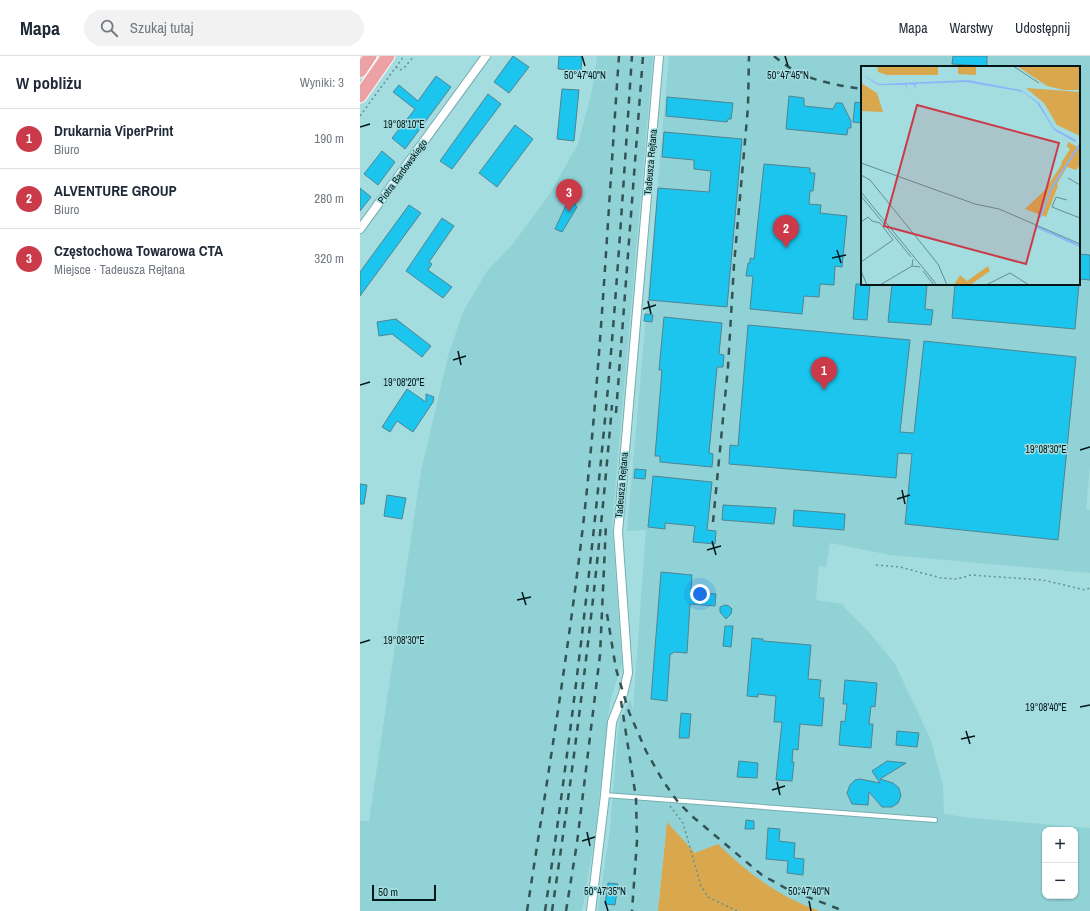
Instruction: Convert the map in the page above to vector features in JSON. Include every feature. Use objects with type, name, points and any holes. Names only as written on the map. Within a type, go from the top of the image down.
[{"type":"main road","points":[[360,70],[370,56]]},
{"type":"main road","points":[[360,96],[388,56]]},
{"type":"street","name":"Piotra Bardowskiego","points":[[360,229],[486,56]]},
{"type":"street","name":"Tadeusza Rejtana","points":[[591,911],[612,722],[623,694],[628,673],[618,532],[659,56]]},
{"type":"lane","points":[[605,795],[935,820]]},
{"type":"path","points":[[360,116],[404,56]]},
{"type":"path","points":[[396,67],[400,70],[409,63],[414,56]]},
{"type":"path","points":[[876,565],[900,568],[947,578],[957,579],[971,576],[1043,580],[1084,590],[1090,588]]},
{"type":"path","points":[[664,800],[683,823],[701,886],[708,897],[737,911]]},
{"type":"shaded area","points":[[597,56],[653,56],[612,524],[622,663],[610,702],[595,836],[582,911],[360,911],[360,821],[369,821],[421,471],[448,356],[463,312],[487,271],[512,245],[549,195],[578,144],[593,86]]},
{"type":"shaded area","points":[[669,56],[1090,56],[1090,466],[1086,509],[1090,510],[1090,573],[890,555],[830,543],[826,567],[819,566],[816,600],[843,604],[844,607],[868,631],[895,664],[931,740],[943,786],[944,814],[972,818],[1090,828],[1090,911],[820,911],[795,903],[748,872],[734,859],[695,853],[667,822],[658,911],[598,911],[610,829],[620,720],[630,699],[633,709],[646,530],[627,531]]},
{"type":"shaded area","points":[[667,822],[695,853],[718,844],[765,884],[791,899],[820,911],[658,911]]},
{"type":"building","points":[[513,56],[529,67],[509,93],[494,82]]},
{"type":"building","points":[[559,56],[582,56],[581,71],[558,69]]},
{"type":"building","points":[[953,56],[987,56],[987,66],[952,64]]},
{"type":"building","points":[[436,76],[451,87],[405,149],[392,138],[415,109],[393,92],[399,85],[418,101]]},
{"type":"building","points":[[562,89],[579,90],[574,141],[557,139]]},
{"type":"building","points":[[488,94],[501,104],[452,169],[440,161]]},
{"type":"building","points":[[789,96],[804,98],[804,106],[833,109],[836,103],[842,103],[851,121],[851,128],[848,128],[847,135],[786,129]]},
{"type":"building","points":[[667,97],[733,103],[731,119],[728,119],[727,122],[666,116]]},
{"type":"building","points":[[855,102],[861,103],[861,123],[853,122]]},
{"type":"building","points":[[515,125],[533,139],[497,187],[479,173]]},
{"type":"building","points":[[664,132],[742,139],[727,307],[649,300],[658,188],[709,192],[711,171],[694,169],[694,160],[662,157]]},
{"type":"building","points":[[382,151],[395,162],[378,185],[364,174]]},
{"type":"building","points":[[764,164],[810,168],[810,173],[815,173],[813,191],[810,191],[809,204],[821,205],[820,213],[847,216],[842,267],[835,266],[834,285],[820,284],[819,297],[804,296],[802,314],[750,309],[753,276],[746,276],[750,258],[754,259]]},
{"type":"building","points":[[360,188],[371,197],[360,211]]},
{"type":"building","points":[[573,190],[581,194],[575,205],[577,207],[562,232],[555,229]]},
{"type":"building","points":[[409,205],[421,213],[360,296],[360,272]]},
{"type":"building","points":[[442,218],[454,226],[429,262],[432,264],[428,270],[452,287],[443,298],[406,271]]},
{"type":"building","points":[[1080,254],[1090,255],[1090,280],[1080,279]]},
{"type":"building","points":[[856,284],[870,285],[867,320],[853,319]]},
{"type":"building","points":[[892,285],[927,285],[925,309],[933,310],[931,325],[888,322]]},
{"type":"building","points":[[955,285],[1079,285],[1075,329],[952,318]]},
{"type":"building","points":[[645,314],[653,315],[652,322],[644,321]]},
{"type":"building","points":[[664,317],[722,323],[719,354],[724,355],[723,367],[717,367],[709,453],[713,454],[712,467],[660,462],[660,456],[655,456],[662,370],[659,370]]},
{"type":"building","points":[[396,319],[431,346],[422,357],[392,334],[379,336],[377,322]]},
{"type":"building","points":[[748,325],[910,340],[900,432],[914,433],[924,341],[1076,357],[1058,540],[905,524],[912,454],[898,453],[896,478],[729,464],[730,445],[738,446]]},
{"type":"building","points":[[407,389],[426,402],[426,394],[434,397],[433,402],[413,432],[397,421],[390,432],[382,427]]},
{"type":"building","points":[[635,469],[646,470],[645,479],[634,478]]},
{"type":"building","points":[[653,476],[712,482],[707,530],[716,531],[715,544],[693,542],[695,526],[665,523],[665,529],[648,527]]},
{"type":"building","points":[[360,484],[367,485],[364,504],[360,504]]},
{"type":"building","points":[[387,495],[406,498],[402,519],[384,516]]},
{"type":"building","points":[[723,505],[776,508],[774,524],[722,520]]},
{"type":"building","points":[[794,510],[845,514],[844,530],[793,526]]},
{"type":"building","points":[[661,572],[692,575],[691,592],[716,594],[715,606],[690,604],[687,653],[674,652],[670,655],[667,701],[651,699]]},
{"type":"building","points":[[725,605],[732,609],[731,614],[726,619],[720,612],[720,607]]},
{"type":"building","points":[[725,626],[733,626],[731,647],[723,646]]},
{"type":"building","points":[[752,638],[763,639],[763,641],[811,645],[808,679],[821,680],[819,698],[824,698],[822,726],[800,724],[798,750],[793,749],[792,762],[794,762],[792,781],[776,780],[782,722],[774,722],[776,696],[758,694],[758,697],[747,696]]},
{"type":"building","points":[[845,680],[877,683],[875,707],[871,706],[869,724],[873,724],[871,748],[839,745],[841,721],[845,722],[847,704],[843,704]]},
{"type":"building","points":[[681,713],[691,714],[689,738],[679,738]]},
{"type":"building","points":[[897,731],[919,733],[917,747],[896,745]]},
{"type":"building","points":[[739,761],[758,763],[757,778],[737,777]]},
{"type":"building","points":[[887,761],[906,763],[880,779],[893,783],[899,788],[901,796],[898,803],[892,807],[882,807],[869,792],[868,805],[852,804],[847,793],[850,785],[855,780],[860,779],[880,783],[872,771]]},
{"type":"building","points":[[746,820],[754,821],[754,829],[745,829]]},
{"type":"building","points":[[768,828],[780,829],[779,841],[795,843],[794,858],[804,859],[803,875],[787,873],[788,861],[766,859]]},
{"type":"building","points":[[608,883],[618,884],[615,905],[605,904]]},
{"type":"railway","points":[[527,911],[565,665],[584,517],[600,345],[619,56]]},
{"type":"railway","points":[[545,911],[571,723],[600,472],[614,321],[632,56]]},
{"type":"railway","points":[[616,413],[643,56]]},
{"type":"railway","points":[[713,522],[728,367],[734,265],[748,107],[749,56]]},
{"type":"railway","points":[[774,56],[794,70],[815,79],[861,89]]},
{"type":"railway","points":[[552,911],[586,658],[612,405]]},
{"type":"railway","points":[[566,911],[577,843],[600,655],[606,524]]},
{"type":"railway","points":[[607,614],[616,669],[629,712],[646,751],[663,781],[678,802],[693,817],[762,875],[787,889],[844,911]]},
{"type":"railway","points":[[621,701],[636,798],[637,841],[632,911]]},
{"type":"place","name":"Częstochowa Towarowa CTA","points":[[569,212]]},
{"type":"place","name":"ALVENTURE GROUP","points":[[786,248]]},
{"type":"place","name":"Drukarnia ViperPrint","points":[[824,390]]}]
